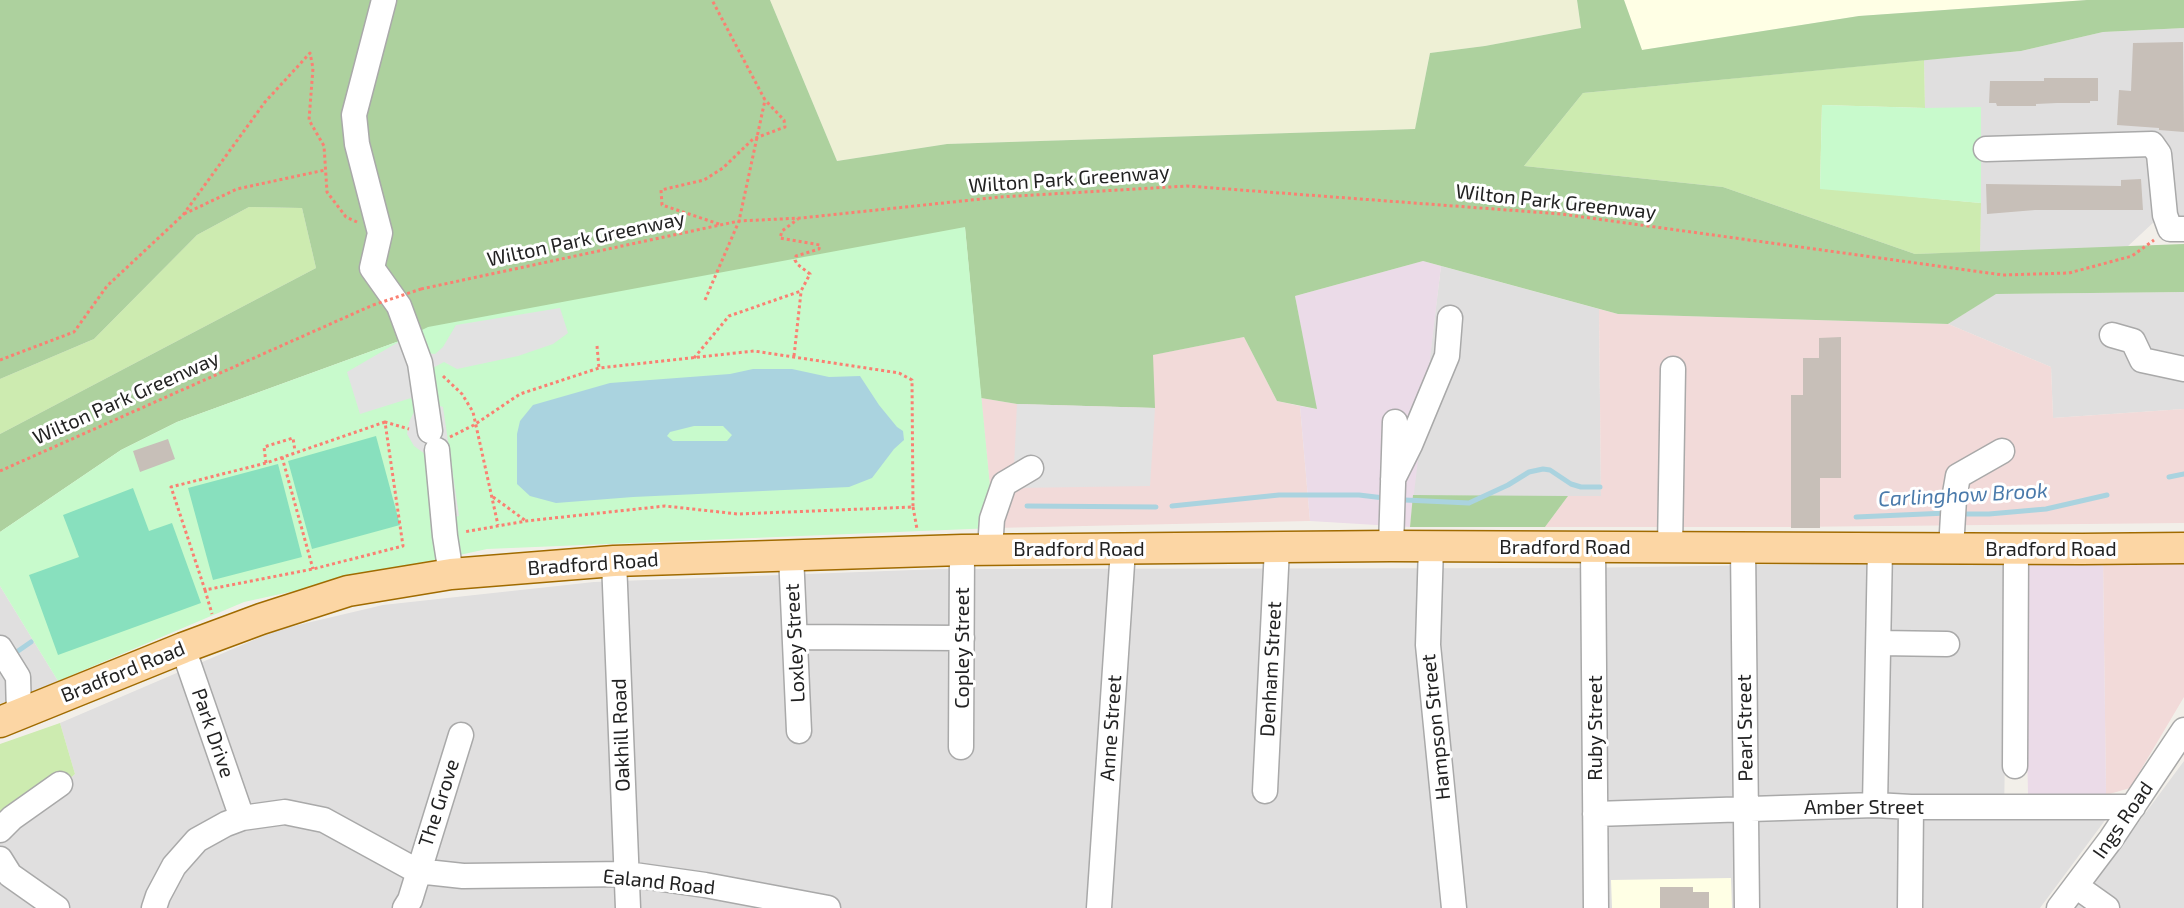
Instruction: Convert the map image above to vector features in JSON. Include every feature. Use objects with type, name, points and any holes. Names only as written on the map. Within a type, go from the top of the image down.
[{"type":"main road","name":"Bradford Road","points":[[10,718],[183,648],[261,619],[348,591],[451,574],[614,561],[976,550],[1391,546],[1881,549],[1952,525],[2016,549],[2184,548]]},
{"type":"street","points":[[384,0],[354,115],[357,144],[380,233],[372,268],[399,306],[420,363],[434,439],[451,574]]},
{"type":"street","points":[[1986,149],[2152,144],[2159,154],[2165,215],[2177,229]]},
{"type":"street","points":[[1393,479],[1410,445],[1447,356],[1450,318]]},
{"type":"street","points":[[2112,335],[2133,341],[2142,360],[2184,369]]},
{"type":"street","points":[[1671,548],[1673,369]]},
{"type":"street","points":[[1391,546],[1395,422]]},
{"type":"street","points":[[1952,525],[1958,476],[2002,451]]},
{"type":"street","name":"Copley Street","points":[[961,747],[962,638],[976,550],[992,519],[1004,484],[1031,468]]},
{"type":"street","name":"Hampson Street","points":[[1431,546],[1428,645],[1454,908]]},
{"type":"street","name":"Denham Street","points":[[1265,791],[1277,548]]},
{"type":"street","name":"Ruby Street","points":[[1593,548],[1596,908]]},
{"type":"street","name":"Pearl Street","points":[[1743,548],[1747,908]]},
{"type":"street","name":"Anne Street","points":[[1099,908],[1123,549]]},
{"type":"street","points":[[1875,805],[1881,549]]},
{"type":"street","points":[[2015,766],[2016,549]]},
{"type":"street","name":"Loxley Street","points":[[791,555],[799,731]]},
{"type":"street","name":"Oakhill Road","points":[[614,561],[628,908]]},
{"type":"street","points":[[795,637],[962,638]]},
{"type":"street","points":[[1879,643],[1947,644]]},
{"type":"street","points":[[0,648],[18,677],[10,718]]},
{"type":"street","name":"Park Drive","points":[[183,648],[242,818]]},
{"type":"street","name":"Ings Road","points":[[2059,908],[2133,807],[2184,730]]},
{"type":"street","name":"The Grove","points":[[412,905],[417,871],[461,735]]},
{"type":"street","points":[[0,830],[60,784]]},
{"type":"street","name":"Amber Street","points":[[1595,814],[1875,805],[2133,807]]},
{"type":"street","points":[[1910,908],[1911,807]]},
{"type":"street","points":[[154,908],[174,866],[197,840],[242,818],[285,812],[324,820],[417,871]]},
{"type":"street","points":[[5,867],[57,908]]},
{"type":"street","name":"Ealand Road","points":[[417,871],[463,876],[627,874],[705,885],[828,908]]},
{"type":"street","points":[[2076,886],[2107,908]]},
{"type":"path","points":[[712,0],[765,100],[784,120],[785,127],[756,138],[723,168],[704,180],[661,190],[662,205],[719,224],[739,221]]},
{"type":"path","points":[[0,360],[74,332],[107,286],[183,215],[265,102],[310,53],[313,68],[309,120],[324,146],[327,192],[346,218],[380,233]]},
{"type":"path","points":[[705,300],[739,221],[765,100]]},
{"type":"path","points":[[183,215],[237,189],[326,170]]},
{"type":"path","name":"Wilton Park Greenway","points":[[0,471],[373,305],[421,289],[739,221],[801,218],[1000,196],[1187,186],[1561,214],[2003,275],[2069,273],[2132,256],[2177,229]]},
{"type":"path","points":[[794,356],[801,291],[810,274],[795,260],[796,256],[819,249],[820,245],[780,238],[782,231],[801,218]]},
{"type":"path","points":[[694,358],[729,316],[801,291]]},
{"type":"path","points":[[597,346],[599,368]]},
{"type":"path","points":[[385,422],[403,546],[313,569],[205,590],[171,487],[266,463],[385,422],[434,439],[474,425],[520,394],[599,368],[754,351],[899,373],[912,380],[913,507],[738,514],[665,506],[526,521],[445,536]]},
{"type":"path","points":[[420,363],[440,374],[462,394],[473,412],[474,425],[498,525]]},
{"type":"path","points":[[266,463],[264,447],[293,438],[295,452]]},
{"type":"path","points":[[282,457],[313,569]]},
{"type":"path","points":[[491,495],[526,521]]},
{"type":"shaded area","points":[[770,0],[1577,0],[1581,28],[1485,46],[1430,53],[1415,129],[947,144],[837,161]]},
{"type":"shaded area","points":[[1624,0],[2087,0],[1859,16],[1642,50]]},
{"type":"shaded area","points":[[2184,28],[2184,220],[2155,221],[2127,247],[1980,252],[1981,108],[1925,108],[1924,60],[2021,51],[2103,32]]},
{"type":"shaded area","points":[[1423,261],[1441,266],[1410,527],[1310,521],[1300,406],[1316,409],[1295,296]]},
{"type":"shaded area","points":[[1441,266],[1599,309],[1601,497],[1413,495]]},
{"type":"shaded area","points":[[2184,292],[2184,409],[2053,418],[2051,367],[1948,324],[1995,294]]},
{"type":"shaded area","points":[[560,308],[568,333],[553,344],[518,356],[457,369],[444,362],[427,371],[434,404],[443,407],[459,516],[434,521],[425,454],[414,446],[407,434],[409,422],[416,408],[411,398],[360,414],[347,372],[402,340],[425,353],[435,354],[443,347],[456,325]]},
{"type":"shaded area","points":[[1599,309],[1618,314],[1948,324],[2051,367],[2053,418],[2184,409],[2184,523],[1545,527],[1568,496],[1601,496]]},
{"type":"shaded area","points":[[1244,337],[1277,401],[1300,406],[1310,521],[994,528],[981,398],[1017,404],[1154,408],[1152,355]]},
{"type":"shaded area","points":[[1017,404],[1155,408],[1150,486],[1013,488]]},
{"type":"shaded area","points":[[2103,560],[2184,562],[2184,697],[2130,788],[2106,795]]},
{"type":"shaded area","points":[[2103,560],[2106,795],[2028,794],[2023,564]]},
{"type":"shaded area","points":[[2008,561],[2004,816],[2106,819],[2040,908],[0,908],[0,839],[75,774],[60,723],[277,630],[383,605],[594,582],[940,569],[1579,568]]},
{"type":"shaded area","points":[[0,586],[58,681],[0,704]]},
{"type":"shaded area","points":[[2184,761],[2184,908],[2075,908]]},
{"type":"shaded area","points":[[1731,878],[1732,908],[1612,908],[1611,880]]},
{"type":"green space","points":[[0,0],[770,0],[837,161],[947,144],[1415,129],[1430,53],[1485,46],[1581,28],[1577,0],[1624,0],[1642,50],[1859,16],[2087,0],[2184,0],[2184,28],[2103,32],[2021,51],[1583,93],[1524,166],[1723,187],[1915,254],[2184,244],[2184,292],[1996,294],[1948,324],[1618,314],[1423,261],[1295,296],[1317,409],[1277,401],[1244,337],[1153,355],[1155,408],[1017,404],[981,398],[965,228],[402,340],[177,422],[121,450],[0,532],[0,434],[316,268],[302,208],[249,207],[197,235],[94,339],[0,379]]},
{"type":"green space","points":[[1924,60],[1925,108],[1822,105],[1820,188],[1981,203],[1980,252],[1915,254],[1723,187],[1524,166],[1583,93]]},
{"type":"green space","points":[[1822,105],[1981,107],[1981,203],[1820,189]]},
{"type":"green space","points":[[249,207],[302,208],[316,268],[0,434],[0,379],[94,339],[197,235]]},
{"type":"green space","points":[[965,227],[994,528],[487,549],[244,602],[58,681],[0,586],[0,532],[121,450],[177,422],[402,340],[428,327]]},
{"type":"green space","points":[[376,436],[400,525],[312,549],[288,461]]},
{"type":"green space","points":[[278,464],[302,557],[213,580],[188,488]]},
{"type":"green space","points":[[133,488],[149,531],[172,523],[201,603],[58,655],[29,575],[79,557],[63,515]]},
{"type":"green space","points":[[1413,495],[1568,496],[1545,527],[1410,527]]},
{"type":"green space","points":[[60,723],[75,774],[0,839],[0,744]]},
{"type":"water","points":[[753,369],[792,369],[829,377],[860,376],[879,405],[903,431],[904,440],[894,449],[872,478],[849,487],[556,503],[530,496],[517,484],[517,434],[520,421],[533,405],[610,383],[730,374]],"holes":[[[694,426],[723,426],[732,435],[727,441],[673,441],[667,436],[670,432]]]},
{"type":"building","points":[[2183,42],[2184,132],[2117,125],[2119,90],[2131,91],[2133,43]]},
{"type":"building","points":[[2044,78],[2098,78],[2098,101],[2036,104],[2036,106],[1997,106],[1996,103],[1989,103],[1990,81],[2044,81]]},
{"type":"building","points":[[2141,179],[2143,210],[2035,210],[1987,214],[1986,184],[2121,186],[2121,180]]},
{"type":"building","points":[[1841,337],[1841,478],[1820,478],[1820,528],[1791,528],[1791,395],[1803,395],[1803,358],[1819,358],[1819,338]]},
{"type":"building","points":[[168,439],[175,459],[140,472],[133,451]]},
{"type":"building","points":[[1660,887],[1693,887],[1693,892],[1709,892],[1709,908],[1660,908]]},
{"type":"waterway","name":"Carlinghow Brook","points":[[1405,500],[1469,503],[1508,485],[1529,472],[1543,469],[1550,470],[1571,484],[1581,487],[1600,487]]},
{"type":"waterway","name":"Carlinghow Brook","points":[[2169,477],[2184,474]]},
{"type":"waterway","points":[[1172,506],[1279,495],[1359,495],[1384,498]]},
{"type":"waterway","name":"Carlinghow Brook","points":[[1959,514],[2046,509],[2107,495]]},
{"type":"waterway","points":[[1027,506],[1156,507]]},
{"type":"waterway","name":"Carlinghow Brook","points":[[1856,517],[1947,513]]},
{"type":"waterway","points":[[18,651],[31,642]]}]
